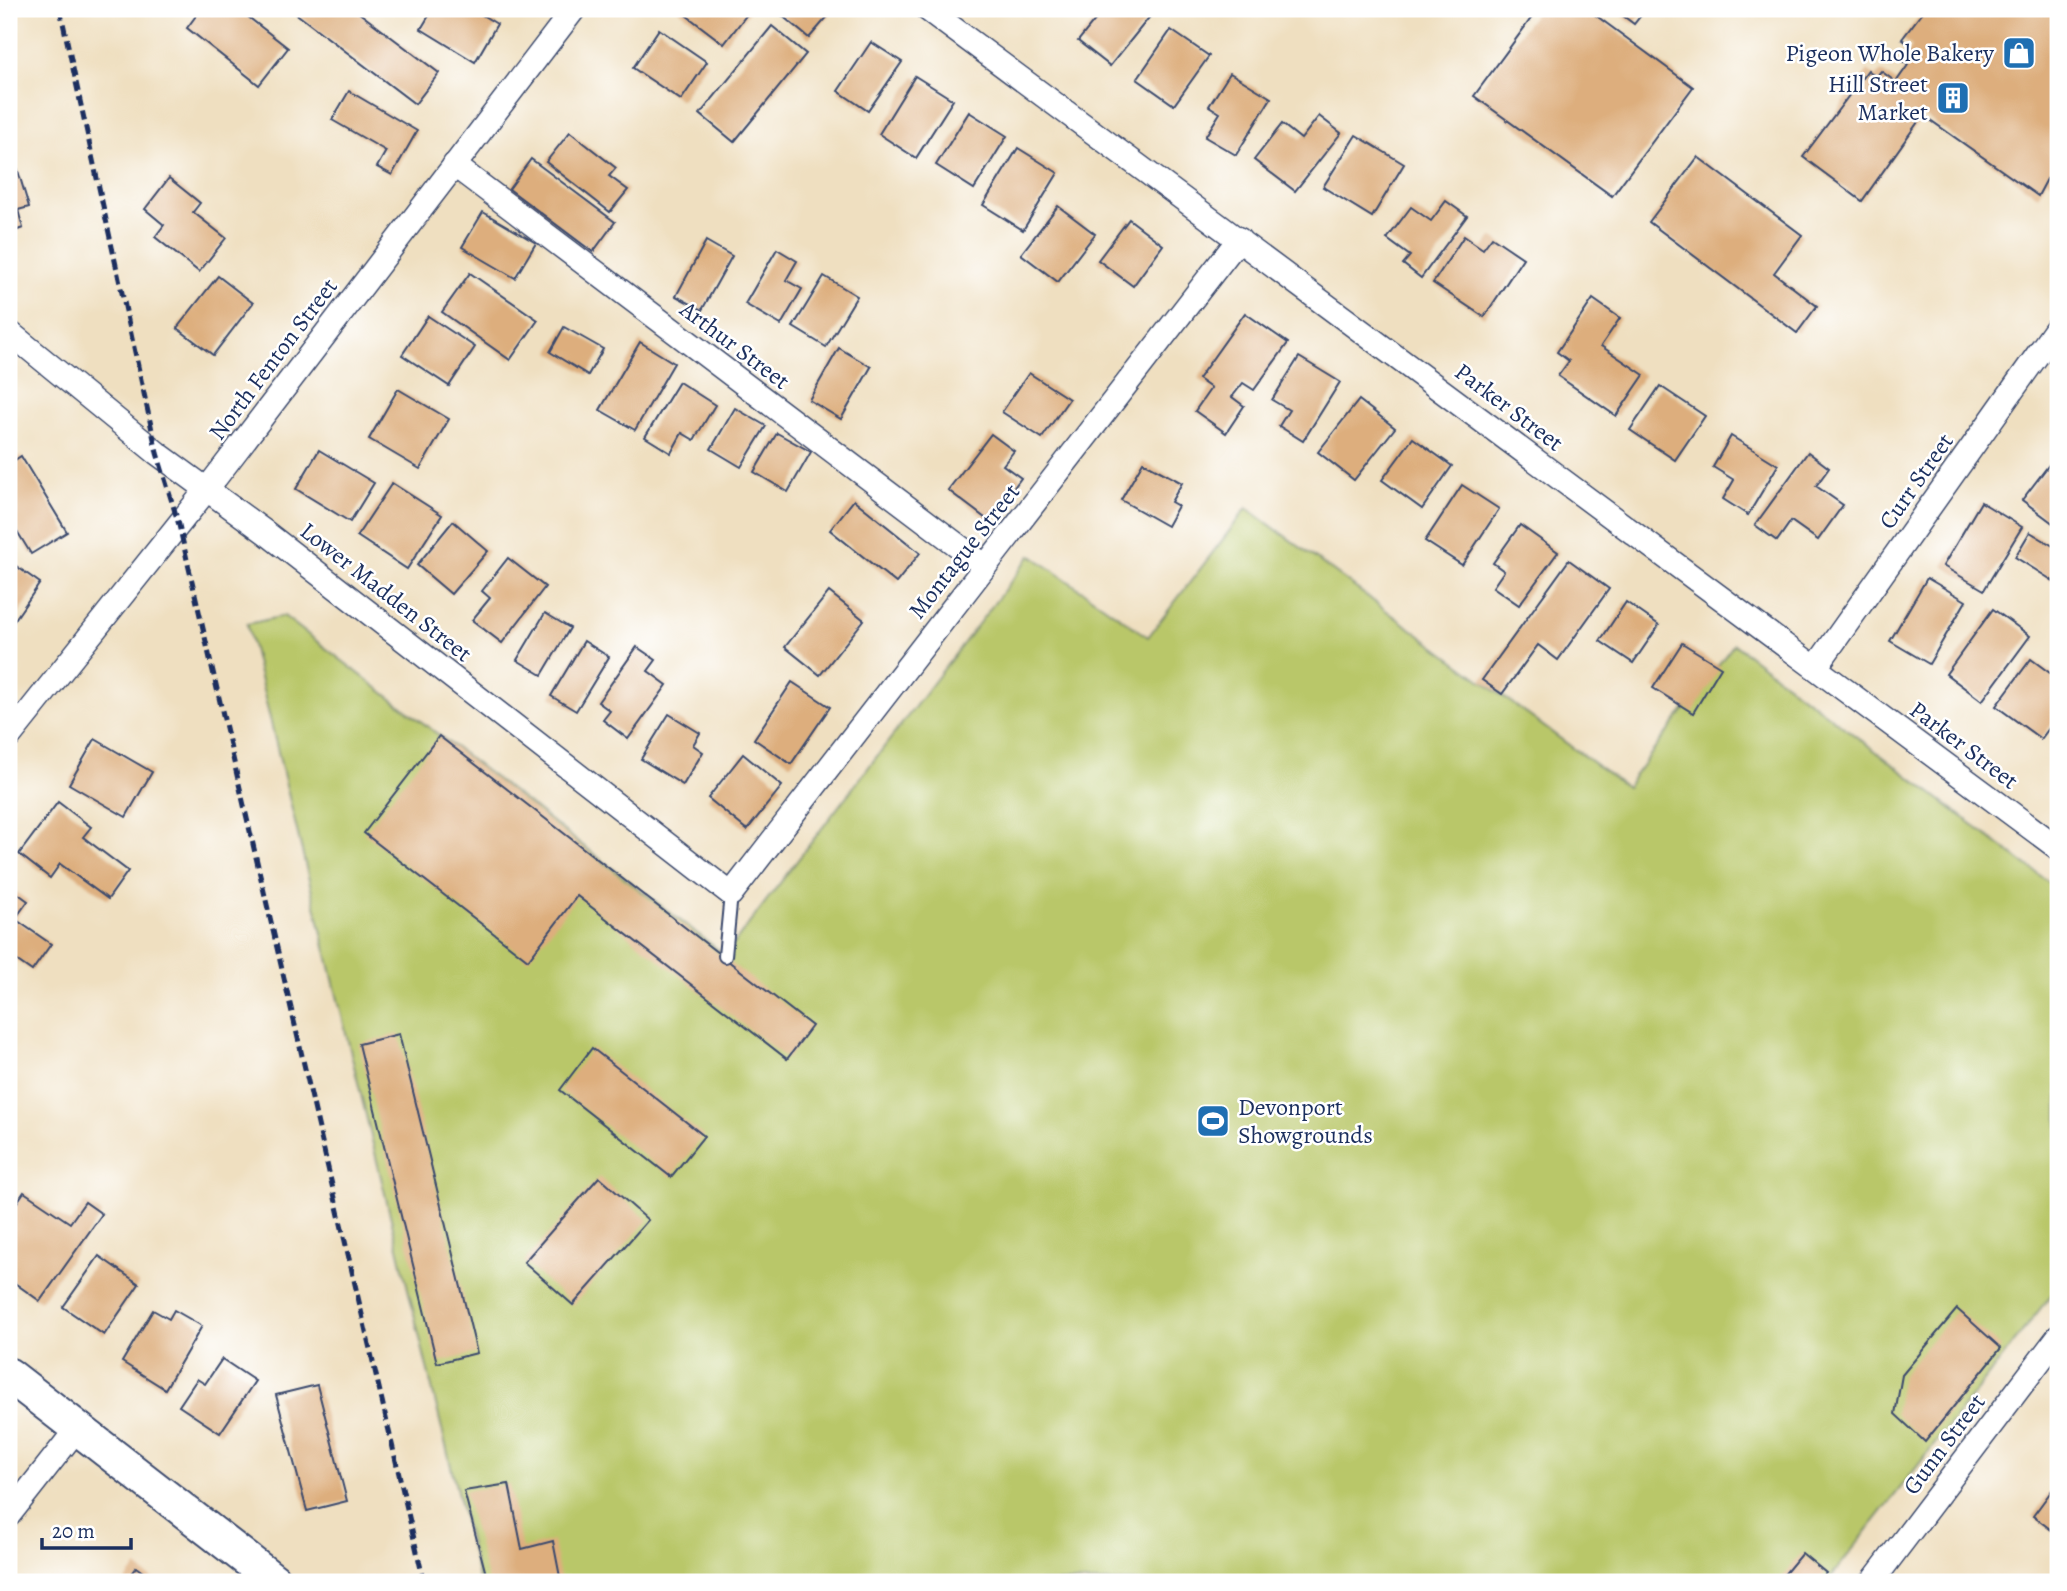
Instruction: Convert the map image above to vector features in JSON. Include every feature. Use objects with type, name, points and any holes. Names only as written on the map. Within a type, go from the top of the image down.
[{"type":"street","name":"North Fenton Street","points":[[9,737],[207,489],[574,9]]},
{"type":"street","name":"Parker Street","points":[[927,9],[2058,848]]},
{"type":"street","name":"Arthur Street","points":[[454,165],[985,566]]},
{"type":"street","name":"Montague Street","points":[[730,894],[1239,239]]},
{"type":"street","name":"Curr Street","points":[[1816,667],[2058,326]]},
{"type":"street","name":"Lower Madden Street","points":[[9,332],[207,489],[730,894]]},
{"type":"street","name":"Gunn Street","points":[[1871,1582],[2058,1337]]},
{"type":"street","points":[[9,1375],[76,1430],[276,1582]]},
{"type":"street","points":[[9,1515],[76,1430]]},
{"type":"lane","points":[[725,956],[730,894]]},
{"type":"green space","name":"Devonport Showgrounds","points":[[1247,508],[1626,787],[1734,644],[2058,889],[2058,1286],[1827,1582],[479,1582],[247,624],[284,616],[725,955],[1031,555],[1148,637]]},
{"type":"building","points":[[201,9],[238,9],[288,48],[259,85],[187,28]]},
{"type":"building","points":[[290,9],[354,9],[439,73],[415,104]]},
{"type":"building","points":[[433,9],[472,9],[497,24],[475,62],[421,29]]},
{"type":"building","points":[[678,9],[751,9],[724,44]]},
{"type":"building","points":[[774,9],[823,9],[830,14],[809,38]]},
{"type":"building","points":[[1104,9],[1156,9],[1110,66],[1078,41]]},
{"type":"building","points":[[1538,9],[1587,9],[1693,87],[1612,196],[1474,96]]},
{"type":"building","points":[[1614,9],[1646,9],[1634,24]]},
{"type":"building","name":"Hill Street Market","points":[[1925,9],[2058,9],[2058,187],[2047,179],[2038,196],[1923,115],[1862,201],[1803,157],[1868,70],[1876,77],[1881,71],[1896,82],[1908,65],[1902,61],[1912,47],[1902,39]]},
{"type":"building","points":[[772,26],[806,54],[734,142],[700,114]]},
{"type":"building","points":[[659,29],[707,62],[681,100],[633,68]]},
{"type":"building","points":[[1171,30],[1209,56],[1174,105],[1137,79]]},
{"type":"building","points":[[871,42],[902,62],[868,111],[838,91]]},
{"type":"building","points":[[1230,73],[1271,98],[1236,155],[1205,137],[1220,113],[1209,106]]},
{"type":"building","points":[[915,76],[953,100],[916,158],[879,134]]},
{"type":"building","points":[[349,91],[417,131],[392,175],[377,167],[386,151],[332,120]]},
{"type":"building","points":[[969,112],[1007,136],[974,189],[936,165]]},
{"type":"building","points":[[1319,116],[1341,133],[1295,191],[1254,160],[1282,124],[1301,139]]},
{"type":"building","points":[[570,132],[616,168],[609,176],[628,190],[610,212],[546,162]]},
{"type":"building","points":[[1356,135],[1404,164],[1372,217],[1323,187]]},
{"type":"building","points":[[1018,148],[1058,173],[1023,230],[983,205]]},
{"type":"building","points":[[1698,157],[1802,235],[1774,273],[1817,306],[1797,333],[1649,222]]},
{"type":"building","points":[[531,159],[615,222],[593,252],[509,189]]},
{"type":"building","points":[[15,161],[29,207],[18,210],[23,228],[9,233],[9,163]]},
{"type":"building","points":[[169,178],[200,203],[193,212],[226,238],[199,272],[155,237],[164,225],[145,209]]},
{"type":"building","points":[[1446,201],[1467,216],[1421,278],[1403,264],[1410,256],[1387,239],[1411,207],[1431,221]]},
{"type":"building","points":[[1058,206],[1095,234],[1058,282],[1021,254]]},
{"type":"building","points":[[483,212],[536,243],[515,278],[462,247]]},
{"type":"building","points":[[1129,219],[1163,245],[1133,286],[1098,260]]},
{"type":"building","points":[[1464,236],[1483,249],[1492,237],[1523,258],[1484,317],[1433,283]]},
{"type":"building","points":[[706,241],[732,256],[702,310],[676,296]]},
{"type":"building","points":[[777,249],[797,261],[786,280],[802,289],[781,325],[745,304]]},
{"type":"building","points":[[470,273],[538,320],[510,360],[442,312]]},
{"type":"building","points":[[218,276],[253,303],[213,355],[177,328]]},
{"type":"building","points":[[824,276],[857,296],[826,347],[793,327]]},
{"type":"building","points":[[1593,299],[1620,318],[1601,346],[1644,375],[1616,416],[1558,376],[1569,361],[1557,352]]},
{"type":"building","points":[[1245,313],[1288,343],[1254,390],[1243,383],[1232,397],[1244,406],[1226,433],[1195,411],[1211,388],[1198,379]]},
{"type":"building","points":[[428,316],[475,347],[449,386],[402,355]]},
{"type":"building","points":[[564,327],[603,349],[588,375],[550,352]]},
{"type":"building","points":[[640,342],[674,363],[635,430],[600,410]]},
{"type":"building","points":[[839,348],[871,367],[841,419],[809,400]]},
{"type":"building","points":[[1299,357],[1340,382],[1303,441],[1279,426],[1289,410],[1272,400]]},
{"type":"building","points":[[1029,373],[1069,399],[1042,438],[1002,412]]},
{"type":"building","points":[[679,382],[715,405],[694,440],[682,433],[671,453],[645,437]]},
{"type":"building","points":[[1660,386],[1705,416],[1675,460],[1630,430]]},
{"type":"building","points":[[398,389],[449,419],[420,469],[369,439]]},
{"type":"building","points":[[1359,400],[1395,428],[1354,480],[1318,452]]},
{"type":"building","points":[[735,408],[766,426],[741,467],[711,449]]},
{"type":"building","points":[[777,433],[811,452],[788,492],[754,472]]},
{"type":"building","points":[[991,434],[1014,451],[1003,465],[1021,478],[989,521],[948,490]]},
{"type":"building","points":[[1731,436],[1778,465],[1748,515],[1723,499],[1734,480],[1713,467]]},
{"type":"building","points":[[1413,438],[1452,466],[1422,509],[1382,480]]},
{"type":"building","points":[[319,450],[374,483],[350,522],[296,489]]},
{"type":"building","points":[[1808,452],[1829,468],[1816,486],[1843,505],[1818,540],[1791,521],[1777,541],[1755,525]]},
{"type":"building","points":[[2058,453],[2058,527],[2022,500]]},
{"type":"building","points":[[21,456],[67,532],[31,554],[9,518],[9,464]]},
{"type":"building","points":[[1143,462],[1182,483],[1171,502],[1178,506],[1167,526],[1121,500]]},
{"type":"building","points":[[392,483],[442,515],[407,569],[357,536]]},
{"type":"building","points":[[1462,485],[1499,509],[1462,565],[1425,541]]},
{"type":"building","points":[[854,500],[920,553],[896,583],[830,530]]},
{"type":"building","points":[[1981,502],[2022,527],[1984,590],[1943,566]]},
{"type":"building","points":[[453,521],[488,551],[451,594],[417,565]]},
{"type":"building","points":[[1520,525],[1558,552],[1519,605],[1493,587],[1504,571],[1493,563]]},
{"type":"building","points":[[2030,532],[2058,549],[2058,584],[2015,557]]},
{"type":"building","points":[[508,558],[545,587],[502,643],[472,620],[490,598],[482,591]]},
{"type":"building","points":[[1569,560],[1609,589],[1558,660],[1538,645],[1502,694],[1482,680]]},
{"type":"building","points":[[9,561],[40,583],[9,628]]},
{"type":"building","points":[[1927,578],[1966,601],[1929,664],[1890,641]]},
{"type":"building","points":[[829,592],[864,620],[820,675],[785,647]]},
{"type":"building","points":[[1626,602],[1659,625],[1633,663],[1600,641]]},
{"type":"building","points":[[1993,609],[2030,636],[1982,701],[1946,674]]},
{"type":"building","points":[[545,613],[570,628],[542,675],[517,660]]},
{"type":"building","points":[[584,641],[609,657],[576,711],[551,696]]},
{"type":"building","points":[[1682,643],[1721,667],[1693,713],[1653,688]]},
{"type":"building","points":[[637,647],[656,660],[648,671],[667,685],[628,739],[603,720],[610,711],[598,702]]},
{"type":"building","points":[[2031,659],[2058,679],[2058,716],[2041,739],[1996,706]]},
{"type":"building","points":[[792,682],[830,707],[791,764],[754,739]]},
{"type":"building","points":[[669,714],[700,733],[693,745],[703,752],[683,785],[641,759]]},
{"type":"building","points":[[439,736],[812,1026],[787,1059],[577,896],[528,960],[364,833]]},
{"type":"building","points":[[95,739],[152,772],[126,817],[69,784]]},
{"type":"building","points":[[743,754],[782,786],[747,830],[708,798]]},
{"type":"building","points":[[58,802],[91,827],[83,837],[128,871],[108,899],[60,864],[50,878],[19,854]]},
{"type":"building","points":[[9,887],[28,901],[15,919],[51,944],[32,971],[9,955]]},
{"type":"building","points":[[399,1034],[477,1353],[437,1363],[359,1044]]},
{"type":"building","points":[[592,1048],[704,1136],[671,1177],[560,1090]]},
{"type":"building","points":[[599,1177],[648,1220],[573,1305],[524,1262]]},
{"type":"building","points":[[24,1192],[70,1223],[85,1202],[102,1214],[40,1301],[9,1279],[9,1214]]},
{"type":"building","points":[[99,1256],[139,1284],[104,1335],[63,1307]]},
{"type":"building","points":[[1957,1309],[2001,1348],[1925,1442],[1895,1414],[1902,1375]]},
{"type":"building","points":[[153,1310],[169,1319],[174,1310],[202,1326],[165,1389],[122,1362]]},
{"type":"building","points":[[222,1359],[255,1381],[220,1433],[179,1406],[197,1379],[205,1384]]},
{"type":"building","points":[[317,1385],[347,1501],[307,1511],[276,1395]]},
{"type":"building","points":[[2058,1482],[2058,1535],[2033,1516]]},
{"type":"building","points":[[509,1484],[522,1549],[553,1541],[561,1582],[488,1582],[464,1491]]},
{"type":"building","points":[[1802,1553],[1826,1573],[1819,1582],[1778,1582]]},
{"type":"building","points":[[136,1567],[156,1582],[125,1582]]},
{"type":"railway","points":[[60,9],[157,453],[179,525],[424,1582]]},
{"type":"place","name":"Pigeon Whole Bakery","points":[[2019,53]]},
{"type":"place","name":"Hill Street Market","points":[[1953,98]]},
{"type":"place","name":"Devonport Showgrounds","points":[[1213,1121]]}]
